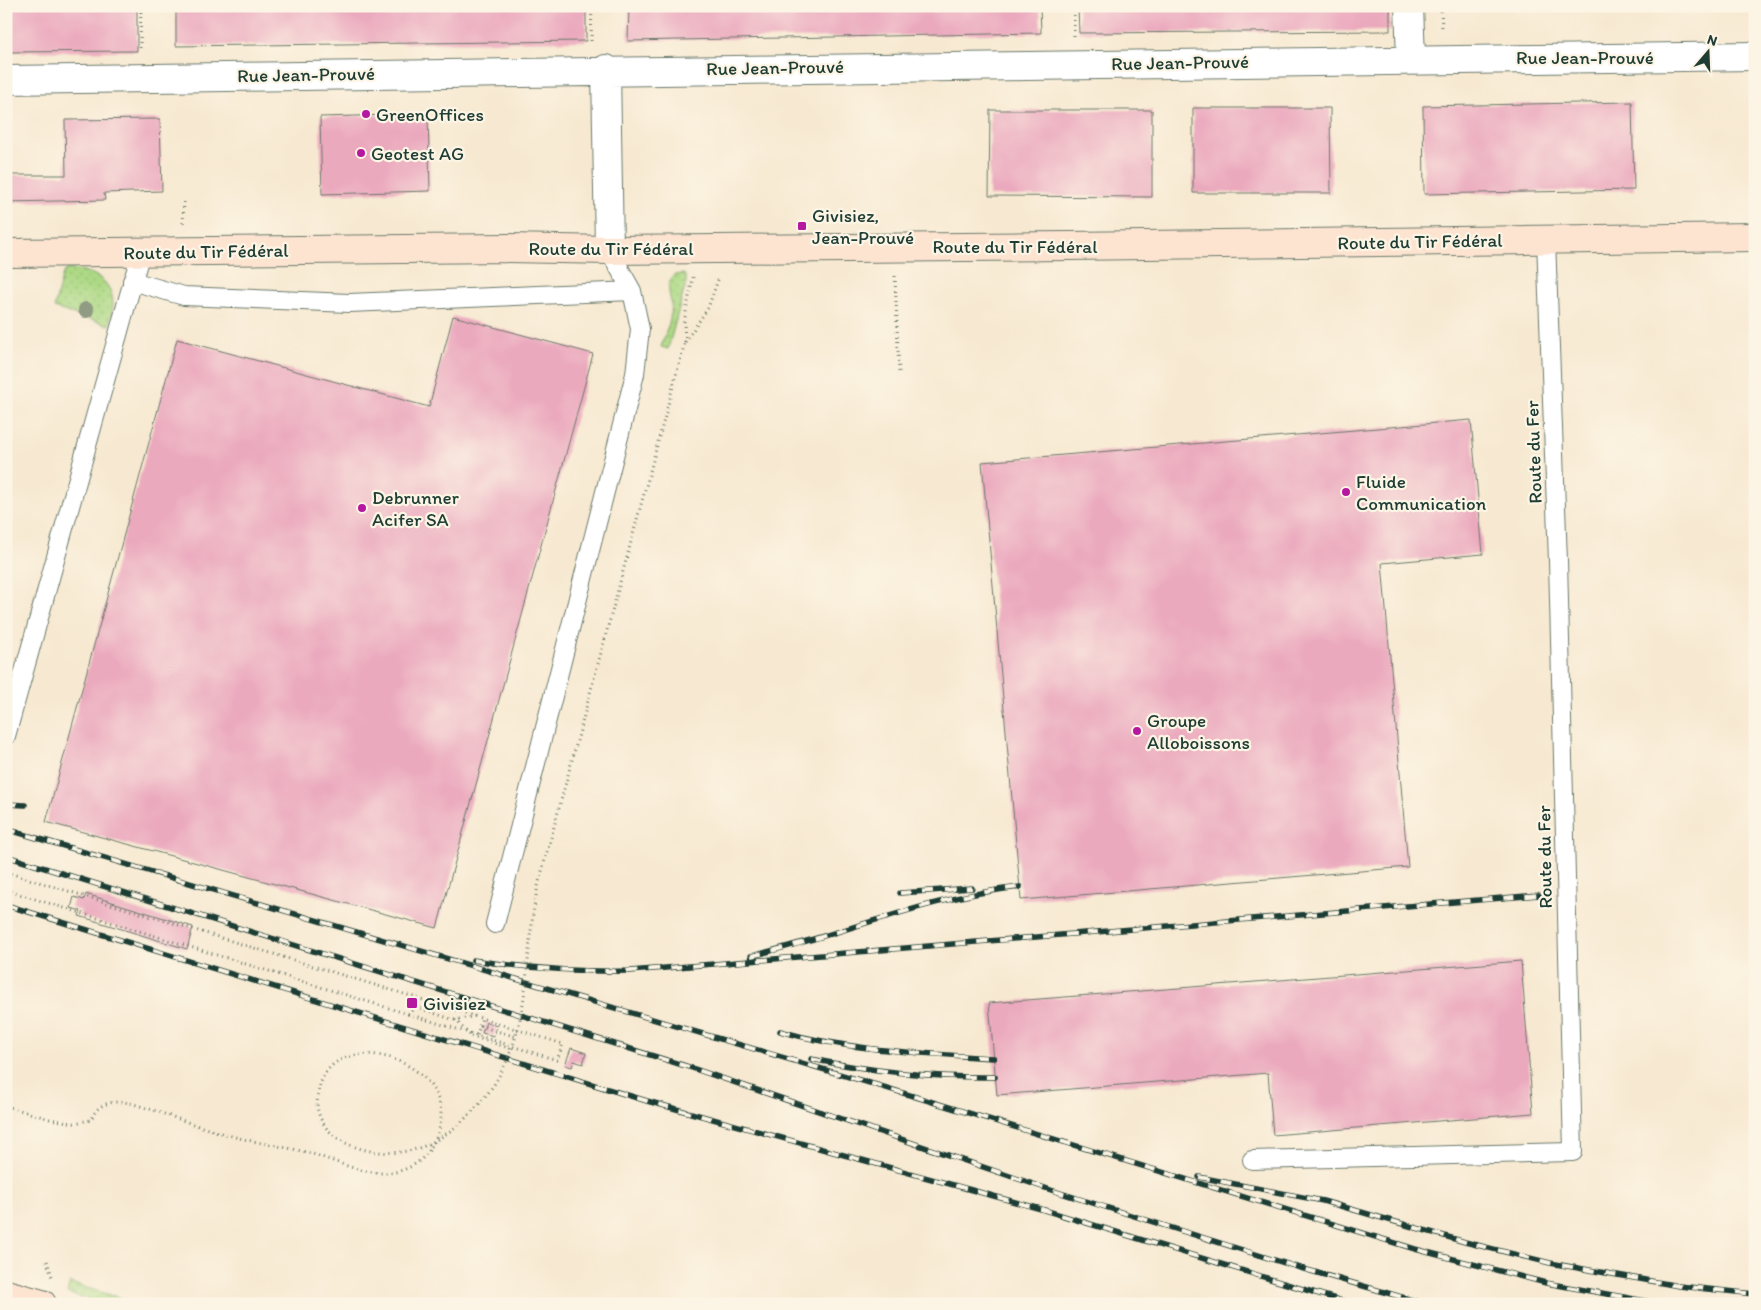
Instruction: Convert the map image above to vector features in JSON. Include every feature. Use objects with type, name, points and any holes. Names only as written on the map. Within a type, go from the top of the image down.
[{"type":"street","points":[[1409,6],[1411,58]]},
{"type":"street","name":"Rue Jean-Prouvé","points":[[6,80],[606,69],[1411,58],[1755,56]]},
{"type":"street","points":[[606,69],[609,250]]},
{"type":"street","name":"Route du Tir Fédéral","points":[[6,253],[508,248],[609,250],[891,246],[1069,246],[1755,237]]},
{"type":"street","points":[[6,1294],[42,1304]]},
{"type":"lane","name":"Route du Fer","points":[[1252,1160],[1573,1152],[1558,561],[1546,240]]},
{"type":"lane","points":[[495,924],[635,374],[640,329],[632,291],[609,250]]},
{"type":"lane","points":[[6,736],[141,252]]},
{"type":"lane","points":[[132,281],[184,296],[348,303],[632,291]]},
{"type":"path","points":[[140,54],[141,6]]},
{"type":"path","points":[[592,6],[592,42]]},
{"type":"path","points":[[1074,6],[1074,46]]},
{"type":"path","points":[[183,224],[184,202]]},
{"type":"path","points":[[894,268],[899,373]]},
{"type":"path","points":[[685,342],[708,308],[721,270]]},
{"type":"path","points":[[6,1106],[50,1119],[74,1123],[90,1120],[100,1106],[110,1103],[128,1103],[232,1136],[306,1152],[369,1172],[383,1173],[398,1172],[410,1167],[418,1162],[431,1148],[434,1143],[437,1138],[440,1129],[441,1111],[439,1100],[430,1083],[413,1068],[376,1055],[355,1055],[344,1057],[336,1062],[324,1074],[317,1098],[318,1112],[325,1125],[334,1134],[354,1147],[375,1152],[396,1152],[422,1147],[434,1141],[440,1138],[467,1116],[492,1088],[504,1068],[517,1037],[524,992],[532,909],[538,882],[685,342],[684,322],[694,271]]},
{"type":"path","points":[[6,872],[563,1044],[558,1060],[6,890]]},
{"type":"path","points":[[414,997],[416,1007]]},
{"type":"path","points":[[408,1014],[416,1007]]},
{"type":"path","points":[[416,1007],[454,1020],[470,1036],[512,1049]]},
{"type":"path","points":[[454,1020],[477,1016],[519,1028]]},
{"type":"path","points":[[477,1035],[482,1018]]},
{"type":"path","points":[[480,1026],[517,1037]]},
{"type":"green space","points":[[68,269],[85,271],[105,282],[112,296],[113,305],[109,325],[54,308],[63,273]]},
{"type":"green space","points":[[684,274],[686,283],[668,349],[661,347],[671,312],[669,284],[674,275]]},
{"type":"green space","points":[[70,1283],[141,1304],[102,1304],[67,1293]]},
{"type":"building","points":[[6,6],[137,6],[137,51],[6,52]]},
{"type":"building","points":[[176,6],[586,6],[586,41],[176,46]]},
{"type":"building","points":[[629,6],[1040,6],[1041,33],[628,41]]},
{"type":"building","points":[[1078,6],[1390,6],[1390,31],[1079,33]]},
{"type":"building","points":[[1632,102],[1634,190],[1424,194],[1423,106]]},
{"type":"building","points":[[1193,108],[1330,108],[1331,193],[1193,193]]},
{"type":"building","points":[[990,110],[1152,110],[1152,197],[989,196]]},
{"type":"building","points":[[428,114],[430,191],[322,194],[320,117]]},
{"type":"building","points":[[160,119],[162,191],[104,193],[105,200],[6,202],[6,175],[66,175],[65,120]]},
{"type":"building","points":[[453,316],[593,354],[437,928],[46,822],[177,339],[429,407]]},
{"type":"building","points":[[1471,420],[1483,554],[1382,563],[1408,867],[1021,900],[982,462]]},
{"type":"building","points":[[86,894],[193,927],[187,949],[79,916],[81,911],[71,908],[74,897],[84,900]]},
{"type":"building","points":[[1521,961],[1533,1113],[1273,1135],[1268,1073],[997,1095],[989,1003]]},
{"type":"building","points":[[486,1022],[497,1026],[494,1036],[482,1033]]},
{"type":"building","points":[[571,1048],[586,1053],[583,1064],[574,1061],[572,1067],[565,1065]]},
{"type":"railway","points":[[6,804],[25,805]]},
{"type":"railway","points":[[6,829],[880,1086],[1415,1249],[1546,1283],[1662,1304]]},
{"type":"railway","points":[[6,856],[689,1067],[1051,1190],[1297,1267],[1426,1304]]},
{"type":"railway","points":[[751,956],[952,899],[1020,887]]},
{"type":"railway","points":[[900,893],[972,888]]},
{"type":"railway","points":[[473,960],[551,969],[630,971],[1539,895]]},
{"type":"railway","points":[[6,905],[647,1101],[1041,1209],[1352,1304]]},
{"type":"railway","points":[[780,1031],[806,1038],[859,1047],[913,1053],[994,1058]]},
{"type":"railway","points":[[811,1059],[903,1073],[995,1077]]},
{"type":"railway","points":[[1199,1177],[1323,1201],[1465,1242],[1550,1263],[1679,1286],[1755,1294]]},
{"type":"place","name":"GreenOffices","points":[[366,114]]},
{"type":"place","name":"Geotest AG","points":[[361,153]]},
{"type":"place","name":"Givisiez, Jean-Prouvé","points":[[802,226]]},
{"type":"place","name":"Fluide Communication","points":[[1346,492]]},
{"type":"place","name":"Debrunner Acifer SA","points":[[362,508]]},
{"type":"place","name":"Groupe Alloboissons","points":[[1137,731]]},
{"type":"place","name":"Givisiez","points":[[412,1003]]}]
